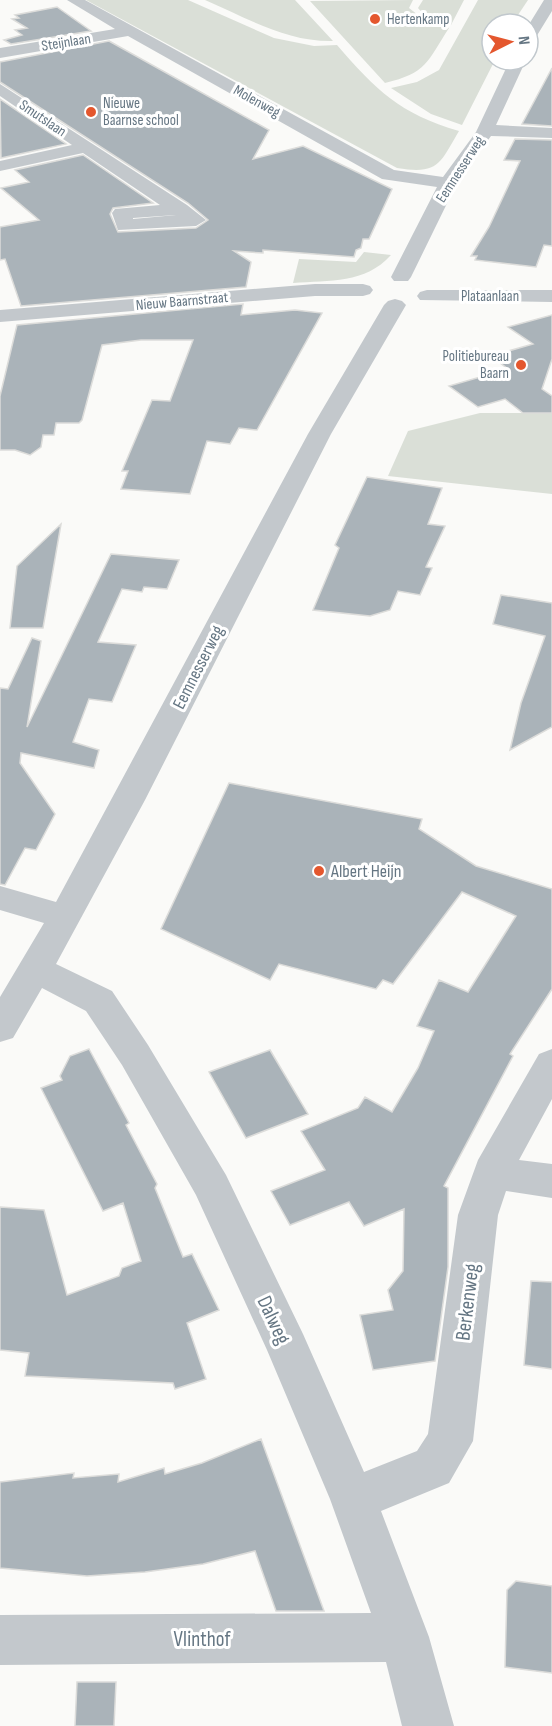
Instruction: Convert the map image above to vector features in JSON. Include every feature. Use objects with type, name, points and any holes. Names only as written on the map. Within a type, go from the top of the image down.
[{"type":"street","name":"Molenweg","points":[[74,0],[389,174],[448,183]]},
{"type":"street","points":[[540,19],[551,0]]},
{"type":"street","name":"Steijnlaan","points":[[1,52],[132,31]]},
{"type":"street","name":"Eemnesserweg","points":[[401,277],[448,183],[485,130],[512,72]]},
{"type":"street","name":"Smutslaan","points":[[0,89],[180,209]]},
{"type":"street","points":[[485,130],[552,133]]},
{"type":"street","name":"Smutslaan","points":[[0,166],[67,153],[85,146]]},
{"type":"street","points":[[395,305],[370,299],[363,290],[372,282],[380,279],[401,277],[423,284],[428,290],[427,296]]},
{"type":"street","name":"Nieuw Baarnstraat","points":[[0,316],[315,290],[363,290]]},
{"type":"street","name":"Plataanlaan","points":[[395,305],[415,303],[427,296],[552,296]]},
{"type":"street","points":[[522,296],[552,316]]},
{"type":"street","name":"Eemnesserweg","points":[[0,1028],[110,838],[274,520],[369,344],[395,305]]},
{"type":"street","points":[[0,898],[64,917]]},
{"type":"street","name":"Dalweg","points":[[35,969],[99,1001],[135,1055],[212,1187],[288,1348],[353,1499],[404,1637],[428,1726]]},
{"type":"street","name":"Berkenweg","points":[[353,1499],[433,1467],[450,1441],[478,1215],[492,1173],[552,1064]]},
{"type":"street","points":[[492,1173],[552,1181]]},
{"type":"street","name":"Vlinthof","points":[[0,1640],[404,1637]]},
{"type":"shaded area","points":[[86,0],[188,0],[274,38],[314,46],[337,45],[377,88],[390,98],[421,117],[459,131],[437,164],[422,170],[397,168]]},
{"type":"shaded area","points":[[205,0],[295,0],[333,41],[299,38],[267,28]]},
{"type":"shaded area","points":[[413,0],[409,8],[427,22],[449,28],[430,58],[418,70],[385,83],[310,1]]},
{"type":"shaded area","points":[[423,0],[464,0],[451,25],[421,12],[418,8]]},
{"type":"shaded area","points":[[478,0],[528,0],[520,12],[480,12],[480,72],[489,72],[462,125],[431,114],[391,88],[417,82],[439,70]]},
{"type":"shaded area","points":[[364,252],[391,255],[370,271],[358,276],[293,283],[299,259],[356,262]]},
{"type":"shaded area","points":[[480,413],[552,413],[552,494],[388,476],[408,431]]},
{"type":"building","points":[[57,7],[91,31],[11,44],[4,40],[22,35],[15,30],[27,28],[12,19],[19,18],[15,15]]},
{"type":"building","points":[[109,41],[269,130],[253,159],[303,146],[392,189],[369,239],[363,239],[361,248],[356,250],[354,257],[263,250],[263,253],[234,251],[251,262],[246,287],[21,306],[5,259],[0,260],[0,227],[39,220],[1,188],[29,182],[15,170],[83,155],[153,203],[113,208],[110,214],[118,232],[196,228],[208,220],[188,203],[0,82],[0,62]]},
{"type":"building","points":[[552,68],[552,126],[522,124]]},
{"type":"building","points":[[0,99],[66,144],[1,158]]},
{"type":"building","points":[[515,139],[552,140],[552,246],[544,245],[536,267],[475,260],[477,256],[471,256],[489,227],[520,161],[504,160]]},
{"type":"building","points":[[243,304],[241,315],[295,310],[322,313],[257,430],[239,428],[230,444],[207,441],[190,494],[121,489],[128,471],[122,471],[152,400],[170,401],[193,340],[141,340],[102,345],[82,420],[79,423],[56,423],[54,435],[43,435],[41,447],[30,455],[15,450],[0,450],[0,396],[17,325]]},
{"type":"building","points":[[552,315],[552,359],[542,389],[552,396],[552,413],[523,413],[505,399],[478,407],[449,386],[508,369],[491,356],[533,344],[508,327]]},
{"type":"building","points":[[367,477],[442,488],[428,524],[445,526],[426,567],[432,568],[420,595],[398,591],[390,610],[370,616],[313,610],[339,548],[335,545]]},
{"type":"building","points":[[61,524],[43,628],[10,628],[17,566]]},
{"type":"building","points":[[111,554],[179,560],[167,589],[144,587],[142,592],[122,589],[98,642],[136,645],[112,702],[89,699],[73,742],[99,750],[94,768],[21,753],[20,763],[55,814],[36,850],[25,848],[5,885],[0,884],[0,688],[8,689],[32,638],[41,641],[27,727]]},
{"type":"building","points":[[501,595],[552,603],[552,727],[510,750],[521,703],[545,636],[493,624]]},
{"type":"building","points":[[229,783],[422,819],[419,829],[476,866],[552,889],[552,989],[510,1054],[513,1056],[444,1186],[448,1188],[448,1267],[435,1361],[373,1370],[360,1315],[393,1310],[388,1290],[403,1271],[404,1209],[364,1226],[349,1202],[290,1225],[271,1191],[325,1170],[301,1131],[358,1108],[365,1097],[392,1112],[418,1068],[434,1031],[417,1026],[439,980],[468,992],[516,916],[462,892],[393,984],[383,980],[376,989],[279,964],[270,980],[161,929]]},
{"type":"building","points":[[89,1049],[129,1123],[126,1125],[157,1184],[155,1188],[183,1257],[192,1254],[219,1310],[187,1323],[206,1379],[175,1389],[173,1383],[25,1376],[29,1353],[0,1350],[0,1207],[44,1210],[67,1295],[119,1276],[122,1268],[141,1261],[123,1203],[103,1211],[41,1088],[62,1080],[60,1076],[70,1056]]},
{"type":"building","points":[[270,1050],[308,1114],[246,1138],[209,1072]]},
{"type":"building","points":[[531,1281],[552,1282],[552,1369],[524,1365]]},
{"type":"building","points":[[261,1439],[324,1611],[276,1611],[255,1551],[203,1564],[145,1572],[87,1576],[0,1568],[0,1482],[74,1473],[73,1478],[119,1474],[118,1482],[164,1468],[165,1474],[202,1463]]},
{"type":"building","points":[[516,1581],[552,1586],[552,1673],[505,1667],[507,1590]]},
{"type":"building","points":[[77,1682],[116,1682],[114,1726],[75,1726]]},
{"type":"place","name":"Hertenkamp","points":[[375,19]]},
{"type":"place","name":"Nieuwe Baarnse school","points":[[91,112]]},
{"type":"place","name":"Politiebureau Baarn","points":[[521,365]]},
{"type":"place","name":"Albert Heijn","points":[[319,871]]}]
